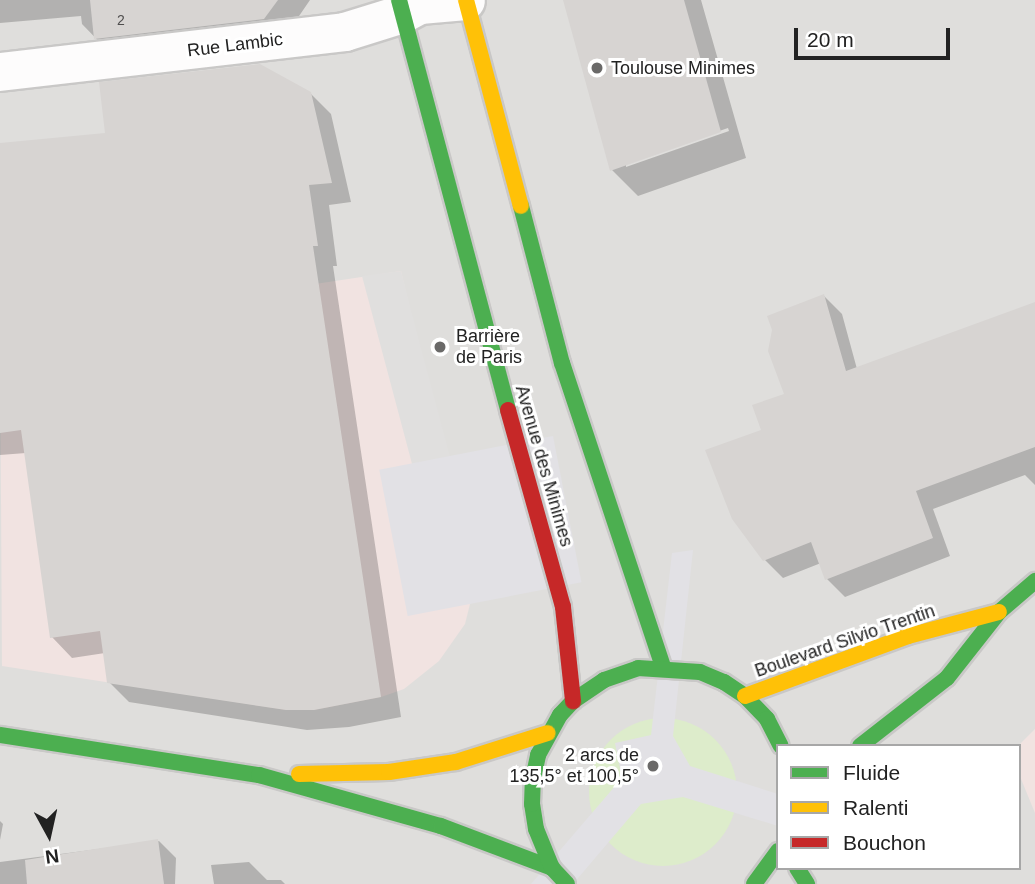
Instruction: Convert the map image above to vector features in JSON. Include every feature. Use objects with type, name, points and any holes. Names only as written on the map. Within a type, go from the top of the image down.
[{"type":"main road","points":[[466,0],[562,363],[663,667]]},
{"type":"main road","name":"Avenue des Minimes","points":[[401,7],[458,232],[563,607],[573,701]]},
{"type":"main road","name":"Boulevard Silvio Trentin","points":[[863,744],[947,678],[999,611],[1035,582]]},
{"type":"main road","name":"Boulevard Silvio Trentin","points":[[745,696],[908,636],[999,611]]},
{"type":"main road","points":[[567,884],[552,868],[536,829],[532,804],[533,779],[548,733],[573,701],[604,680],[638,668],[663,667],[700,672],[724,682],[745,696],[767,719],[780,744]]},
{"type":"main road","points":[[259,775],[390,772],[456,762],[548,733]]},
{"type":"main road","points":[[0,735],[259,775],[441,826],[552,868]]},
{"type":"main road","points":[[754,884],[766,872],[776,854]]},
{"type":"street","name":"Rue Lambic","points":[[0,72],[345,32],[401,7],[466,0]]},
{"type":"shaded area","points":[[0,0],[1035,0],[1035,884],[0,884]]},
{"type":"shaded area","points":[[401,271],[474,588],[465,624],[439,661],[404,689],[381,697],[314,710],[286,710],[2,666],[0,332]]},
{"type":"shaded area","points":[[401,271],[475,550],[435,550],[362,276]]},
{"type":"shaded area","points":[[553,436],[581,582],[408,616],[379,470]]},
{"type":"shaded area","points":[[693,550],[673,736],[690,766],[776,793],[776,825],[683,797],[641,804],[573,884],[531,884],[622,778],[615,743],[651,735],[672,553]]},
{"type":"shaded area","points":[[1035,729],[1035,813],[1021,779],[1020,744]]},
{"type":"green space","points":[[663,718],[692,723],[716,739],[732,763],[737,792],[732,821],[716,845],[692,861],[663,866],[634,861],[610,845],[594,821],[589,792],[594,763],[610,739],[634,723]]},
{"type":"building","points":[[90,0],[278,0],[264,19],[94,39]]},
{"type":"building","points":[[563,0],[684,0],[721,132],[610,171]]},
{"type":"building","points":[[260,64],[311,92],[332,183],[309,185],[318,246],[313,246],[381,697],[314,710],[286,710],[107,683],[100,631],[50,638],[21,430],[0,433],[0,143],[105,133],[99,82]]},
{"type":"building","points":[[824,294],[846,371],[1035,302],[1035,447],[916,491],[933,538],[825,580],[811,542],[763,561],[732,519],[705,450],[761,430],[752,405],[784,394],[768,351],[772,330],[767,316]]},
{"type":"building","points":[[158,839],[164,884],[27,884],[25,860]]},
{"type":"traffic: fast","points":[[399,0],[508,410]]},
{"type":"traffic: fast","points":[[521,206],[562,363],[663,667]]},
{"type":"traffic: fast","points":[[863,744],[947,678],[999,612],[1035,581]]},
{"type":"traffic: fast","points":[[567,884],[552,868],[536,829],[532,804],[533,779],[538,755],[560,715],[573,701],[604,680],[638,668],[700,672],[724,682],[745,696],[767,719],[780,744]]},
{"type":"traffic: fast","points":[[0,735],[259,775],[441,826],[552,868]]},
{"type":"traffic: fast","points":[[754,884],[776,854]]},
{"type":"traffic: fast","points":[[798,870],[807,884]]},
{"type":"traffic: slow","points":[[466,0],[521,206]]},
{"type":"traffic: slow","points":[[745,696],[908,636],[999,612]]},
{"type":"traffic: slow","points":[[299,774],[389,772],[456,762],[548,733]]},
{"type":"traffic: jam","points":[[508,410],[563,607],[573,701]]},
{"type":"place","name":"Toulouse Minimes","points":[[597,68]]},
{"type":"place","name":"Barrière de Paris","points":[[440,347]]},
{"type":"place","name":"2 arcs de 135,5° et 100,5°","points":[[653,766]]}]
